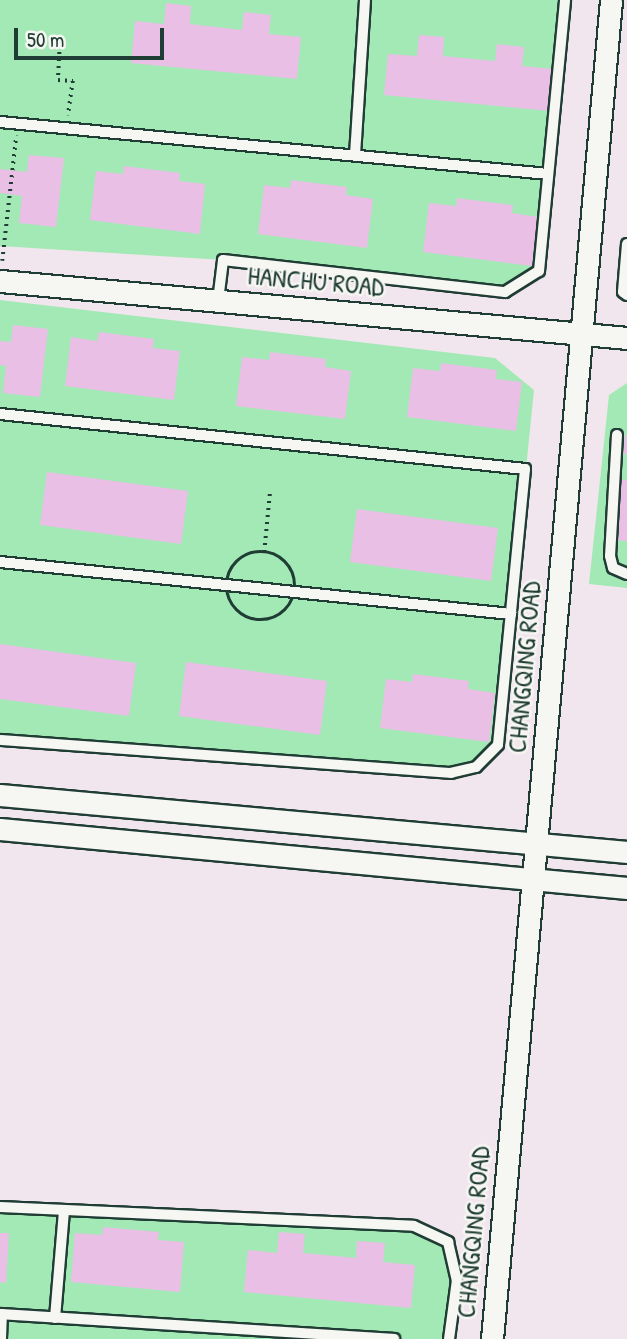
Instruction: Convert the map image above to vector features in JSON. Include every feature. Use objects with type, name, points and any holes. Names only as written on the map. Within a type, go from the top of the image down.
[{"type":"street","name":"CHANGQING ROAD","points":[[492,1339],[611,0]]},
{"type":"street","name":"HANCHU ROAD","points":[[1,272],[218,301],[627,338]]},
{"type":"street","points":[[0,795],[627,852]]},
{"type":"street","points":[[0,829],[627,888]]},
{"type":"lane","points":[[355,156],[365,0]]},
{"type":"lane","points":[[218,301],[223,260],[505,292],[539,271],[565,0]]},
{"type":"lane","points":[[0,122],[548,174]]},
{"type":"lane","points":[[627,244],[623,292],[627,295]]},
{"type":"lane","points":[[0,414],[525,469],[498,745],[476,767],[451,773],[0,740]]},
{"type":"lane","points":[[617,435],[610,556],[613,568],[627,575]]},
{"type":"lane","points":[[0,562],[511,614]]},
{"type":"lane","points":[[0,1207],[414,1226],[448,1242],[457,1280],[449,1339]]},
{"type":"lane","points":[[55,1318],[64,1210]]},
{"type":"lane","points":[[1,1339],[1,1314],[394,1339]]},
{"type":"path","points":[[60,45],[58,80],[73,81],[67,128]]},
{"type":"path","points":[[1,272],[17,124]]},
{"type":"path","points":[[264,552],[270,490]]},
{"type":"green space","points":[[0,0],[565,0],[539,271],[505,292],[223,260],[0,246]]},
{"type":"green space","points":[[0,300],[495,358],[534,390],[498,745],[476,767],[451,773],[0,740]]},
{"type":"green space","points":[[627,383],[627,588],[589,584],[609,395]]},
{"type":"green space","points":[[0,1207],[414,1226],[448,1242],[457,1280],[450,1339],[0,1339]]},
{"type":"building","points":[[166,3],[191,6],[190,24],[242,30],[244,12],[271,15],[269,34],[301,37],[297,79],[131,63],[135,21],[164,24]]},
{"type":"building","points":[[419,35],[444,37],[443,56],[495,61],[497,44],[524,47],[522,66],[554,69],[550,111],[384,95],[388,54],[417,56]]},
{"type":"building","points":[[29,155],[64,158],[56,227],[19,223],[22,196],[0,193],[0,169],[27,172]]},
{"type":"building","points":[[124,166],[180,173],[179,181],[205,184],[200,234],[90,220],[96,171],[123,174]]},
{"type":"building","points":[[291,180],[347,187],[346,195],[373,199],[367,248],[258,234],[264,185],[290,188]]},
{"type":"building","points":[[457,198],[513,205],[512,213],[538,217],[532,266],[423,252],[429,203],[456,206]]},
{"type":"building","points":[[13,325],[48,329],[40,397],[3,393],[6,366],[0,365],[0,341],[11,342]]},
{"type":"building","points":[[99,332],[154,339],[153,348],[180,351],[174,400],[65,386],[71,337],[97,341]]},
{"type":"building","points":[[270,352],[326,359],[325,367],[351,371],[345,419],[236,406],[242,357],[269,360]]},
{"type":"building","points":[[441,363],[497,370],[496,379],[522,382],[516,431],[407,417],[413,368],[440,371]]},
{"type":"building","points":[[625,435],[627,454],[623,454]]},
{"type":"building","points":[[47,472],[188,491],[181,544],[40,525]]},
{"type":"building","points":[[618,479],[627,480],[627,541],[611,540]]},
{"type":"building","points":[[357,509],[498,528],[491,581],[350,562]]},
{"type":"building","points":[[0,644],[136,663],[129,716],[0,699]]},
{"type":"building","points":[[186,662],[327,681],[320,735],[179,716]]},
{"type":"building","points":[[413,674],[469,681],[468,689],[495,693],[489,742],[380,728],[386,679],[412,682]]},
{"type":"building","points":[[103,1227],[159,1232],[158,1240],[184,1242],[180,1292],[71,1282],[75,1233],[102,1235]]},
{"type":"building","points":[[279,1232],[305,1234],[303,1253],[356,1258],[357,1241],[385,1243],[383,1262],[415,1265],[411,1308],[244,1292],[248,1250],[277,1253]]},
{"type":"building","points":[[0,1233],[9,1233],[6,1283],[0,1282]]}]
